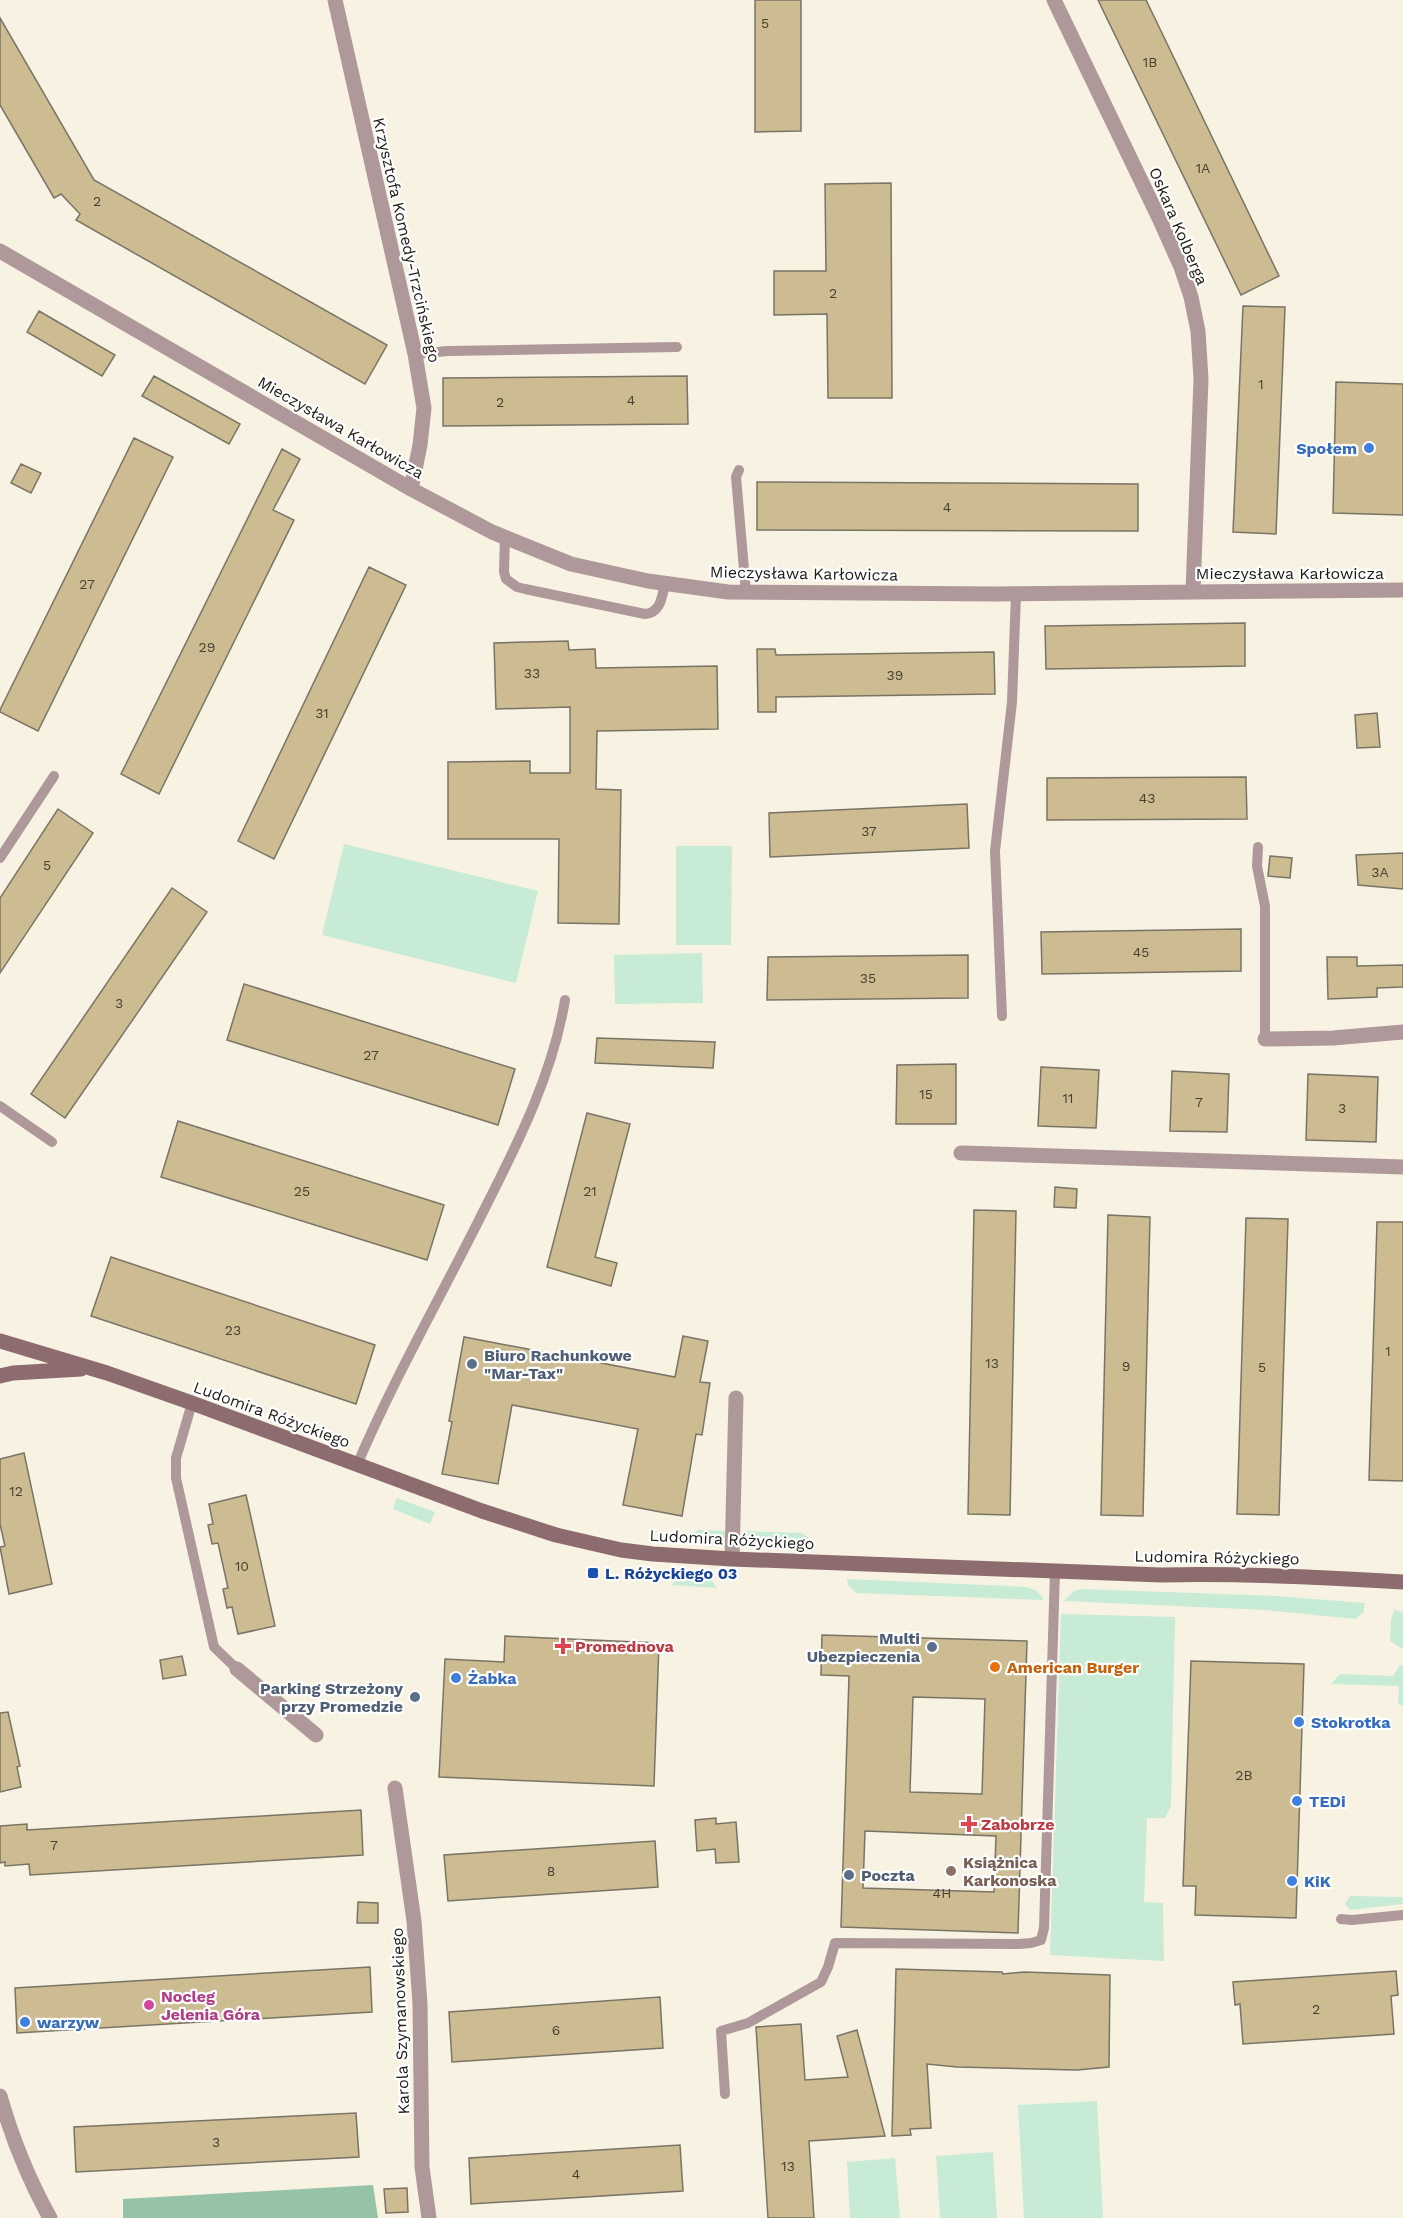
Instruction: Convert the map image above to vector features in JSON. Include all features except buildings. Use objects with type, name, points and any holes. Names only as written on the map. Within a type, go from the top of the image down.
[{"type":"street","name":"Krzysztofa Komedy-Trzcińskiego","points":[[335,0],[415,354],[424,408],[420,445],[411,489]]},
{"type":"street","name":"Oskara Kolberga","points":[[1054,0],[1177,257],[1194,313],[1201,379],[1193,591]]},
{"type":"street","name":"Mieczysława Karłowicza","points":[[0,251],[411,489],[505,537],[572,564],[665,584],[728,592],[1016,594],[1403,590]]},
{"type":"street","points":[[1265,1039],[1333,1038],[1403,1032]]},
{"type":"street","points":[[962,1153],[1403,1167]]},
{"type":"street","name":"Ludomira Różyckiego","points":[[0,1341],[90,1368],[192,1403],[482,1511],[582,1542],[653,1554],[732,1559],[1161,1575],[1256,1575],[1403,1582]]},
{"type":"street","name":"Ludomira Różyckiego","points":[[0,1376],[90,1368]]},
{"type":"street","points":[[732,1559],[736,1398]]},
{"type":"street","points":[[237,1669],[316,1735]]},
{"type":"street","name":"Karola Szymanowskiego","points":[[395,1788],[415,1939],[420,2004],[423,2167],[429,2218]]},
{"type":"street","points":[[0,2096],[9,2126],[50,2218]]},
{"type":"lane","points":[[415,354],[448,351],[677,347]]},
{"type":"lane","points":[[739,470],[736,477],[746,592]]},
{"type":"lane","points":[[505,537],[504,572],[506,579],[525,589],[651,614],[658,607],[665,584]]},
{"type":"lane","points":[[1002,1016],[995,851],[1012,702],[1016,594]]},
{"type":"lane","points":[[0,858],[54,776]]},
{"type":"lane","points":[[1258,847],[1257,866],[1265,906],[1265,1039]]},
{"type":"lane","points":[[357,1465],[526,1126],[560,1027],[565,1000]]},
{"type":"lane","points":[[0,1106],[52,1142]]},
{"type":"lane","points":[[192,1403],[176,1458],[176,1478],[214,1647],[237,1669]]},
{"type":"lane","points":[[724,2094],[721,2031],[748,2023],[821,1982],[835,1943],[1019,1944],[1041,1940],[1044,1928],[1055,1571]]},
{"type":"lane","points":[[1341,1919],[1403,1915]]},
{"type":"green space","points":[[344,844],[538,891],[516,983],[322,935]]},
{"type":"green space","points":[[676,846],[732,846],[731,945],[676,945]]},
{"type":"green space","points":[[702,953],[703,1003],[615,1004],[614,955]]},
{"type":"green space","points":[[397,1498],[435,1512],[430,1524],[393,1509]]},
{"type":"green space","points":[[699,1530],[726,1531],[725,1537],[717,1542],[678,1540]]},
{"type":"green space","points":[[742,1531],[802,1533],[808,1537],[812,1546],[755,1544],[747,1540]]},
{"type":"green space","points":[[694,1574],[710,1578],[717,1588],[672,1585],[677,1577]]},
{"type":"green space","points":[[847,1579],[1027,1587],[1037,1591],[1044,1600],[856,1593],[848,1585]]},
{"type":"green space","points":[[1081,1589],[1276,1596],[1365,1603],[1363,1613],[1355,1619],[1266,1610],[1064,1601],[1074,1591]]},
{"type":"green space","points":[[1394,1609],[1403,1613],[1403,1649],[1390,1641]]},
{"type":"green space","points":[[1061,1614],[1175,1617],[1171,1806],[1165,1818],[1147,1818],[1144,1902],[1163,1903],[1164,1961],[1050,1955]]},
{"type":"green space","points":[[1400,1665],[1403,1666],[1403,1706],[1398,1704],[1399,1686],[1331,1684],[1340,1674],[1393,1676]]},
{"type":"green space","points":[[1350,1896],[1402,1897],[1403,1904],[1350,1910],[1345,1904]]},
{"type":"green space","points":[[1097,2101],[1103,2218],[1024,2218],[1018,2105]]},
{"type":"green space","points":[[993,2152],[997,2218],[940,2218],[936,2156]]},
{"type":"green space","points":[[895,2158],[900,2218],[850,2218],[847,2162]]},
{"type":"green space","points":[[373,2185],[378,2218],[123,2218],[123,2199]]},
{"type":"place","name":"Społem","points":[[1369,448]]},
{"type":"place","name":"Biuro Rachunkowe \"Mar-Tax\"","points":[[472,1364]]},
{"type":"place","name":"L. Różyckiego 03","points":[[593,1573]]},
{"type":"place","name":"Promednova","points":[[563,1646]]},
{"type":"place","name":"Multi Ubezpieczenia","points":[[932,1647]]},
{"type":"place","name":"American Burger","points":[[995,1667]]},
{"type":"place","name":"Żabka","points":[[456,1678]]},
{"type":"place","name":"Parking Strzeżony przy Promedzie","points":[[415,1697]]},
{"type":"place","name":"Stokrotka","points":[[1299,1722]]},
{"type":"place","name":"TEDi","points":[[1297,1801]]},
{"type":"place","name":"Zabobrze","points":[[969,1824]]},
{"type":"place","name":"Książnica Karkonoska","points":[[951,1871]]},
{"type":"place","name":"Poczta","points":[[849,1875]]},
{"type":"place","name":"KiK","points":[[1292,1881]]},
{"type":"place","name":"Nocleg Jelenia Góra","points":[[149,2005]]},
{"type":"place","name":"warzyw","points":[[25,2022]]}]
